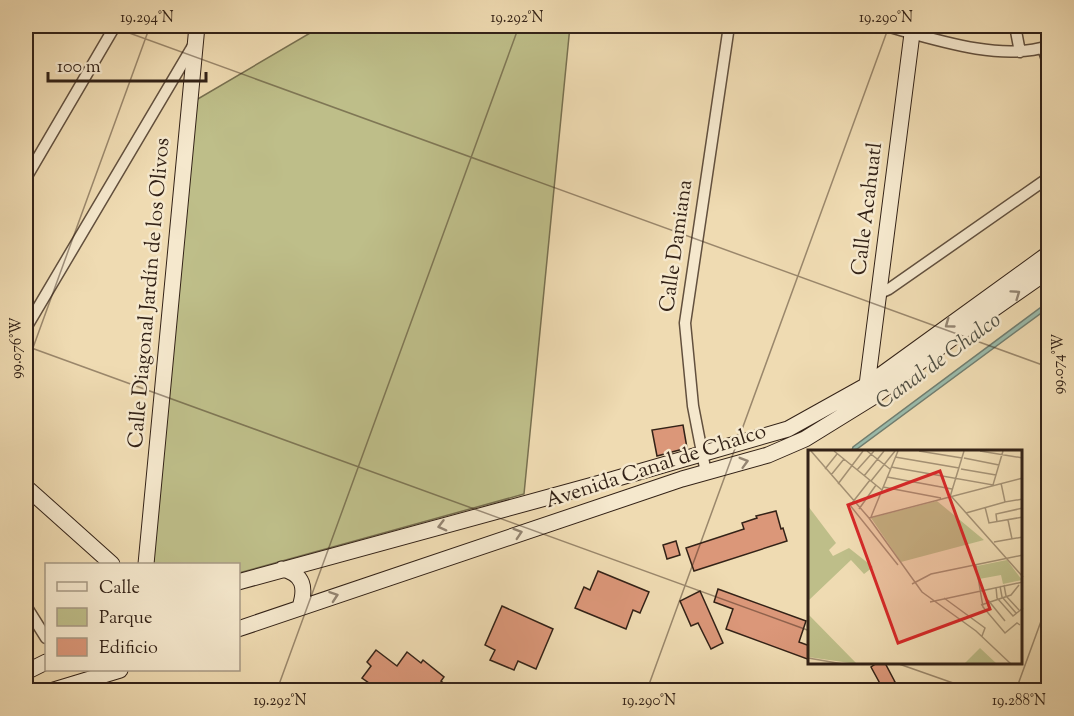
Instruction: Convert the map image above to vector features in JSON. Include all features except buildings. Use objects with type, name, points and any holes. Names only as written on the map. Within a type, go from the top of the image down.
[{"type":"main road","name":"Calle Diagonal Jardín de los Olivos","points":[[146,563],[197,26]]},
{"type":"main road","name":"Calle Acahuatl","points":[[870,391],[878,294],[912,29]]},
{"type":"main road","name":"Avenida Canal de Chalco","points":[[240,628],[682,479],[768,455],[805,439],[1048,254]]},
{"type":"main road","name":"Avenida Canal de Chalco","points":[[240,581],[536,501],[788,429],[870,391],[955,336],[1048,271]]},
{"type":"main road","points":[[26,488],[111,563]]},
{"type":"main road","points":[[282,569],[293,572],[301,582],[304,594],[300,608]]},
{"type":"main road","points":[[26,672],[45,662]]},
{"type":"main road","points":[[54,690],[111,671]]},
{"type":"street","points":[[26,178],[115,26]]},
{"type":"street","name":"Calle Damiana","points":[[706,473],[693,406],[685,323],[729,26]]},
{"type":"street","points":[[886,26],[912,29],[928,39],[1010,53],[1046,47],[1048,63]]},
{"type":"street","points":[[1015,26],[1020,52]]},
{"type":"street","points":[[26,328],[195,42]]},
{"type":"street","points":[[878,294],[889,289],[1048,178]]},
{"type":"street","points":[[26,606],[45,636]]},
{"type":"green space","points":[[322,26],[570,26],[524,494],[240,573],[240,563],[152,563],[196,100]]},
{"type":"shaded area","points":[[1048,302],[1048,308],[857,449],[852,450],[853,447]]},
{"type":"water label","name":"Canal de Chalco","points":[[939,362]]}]
